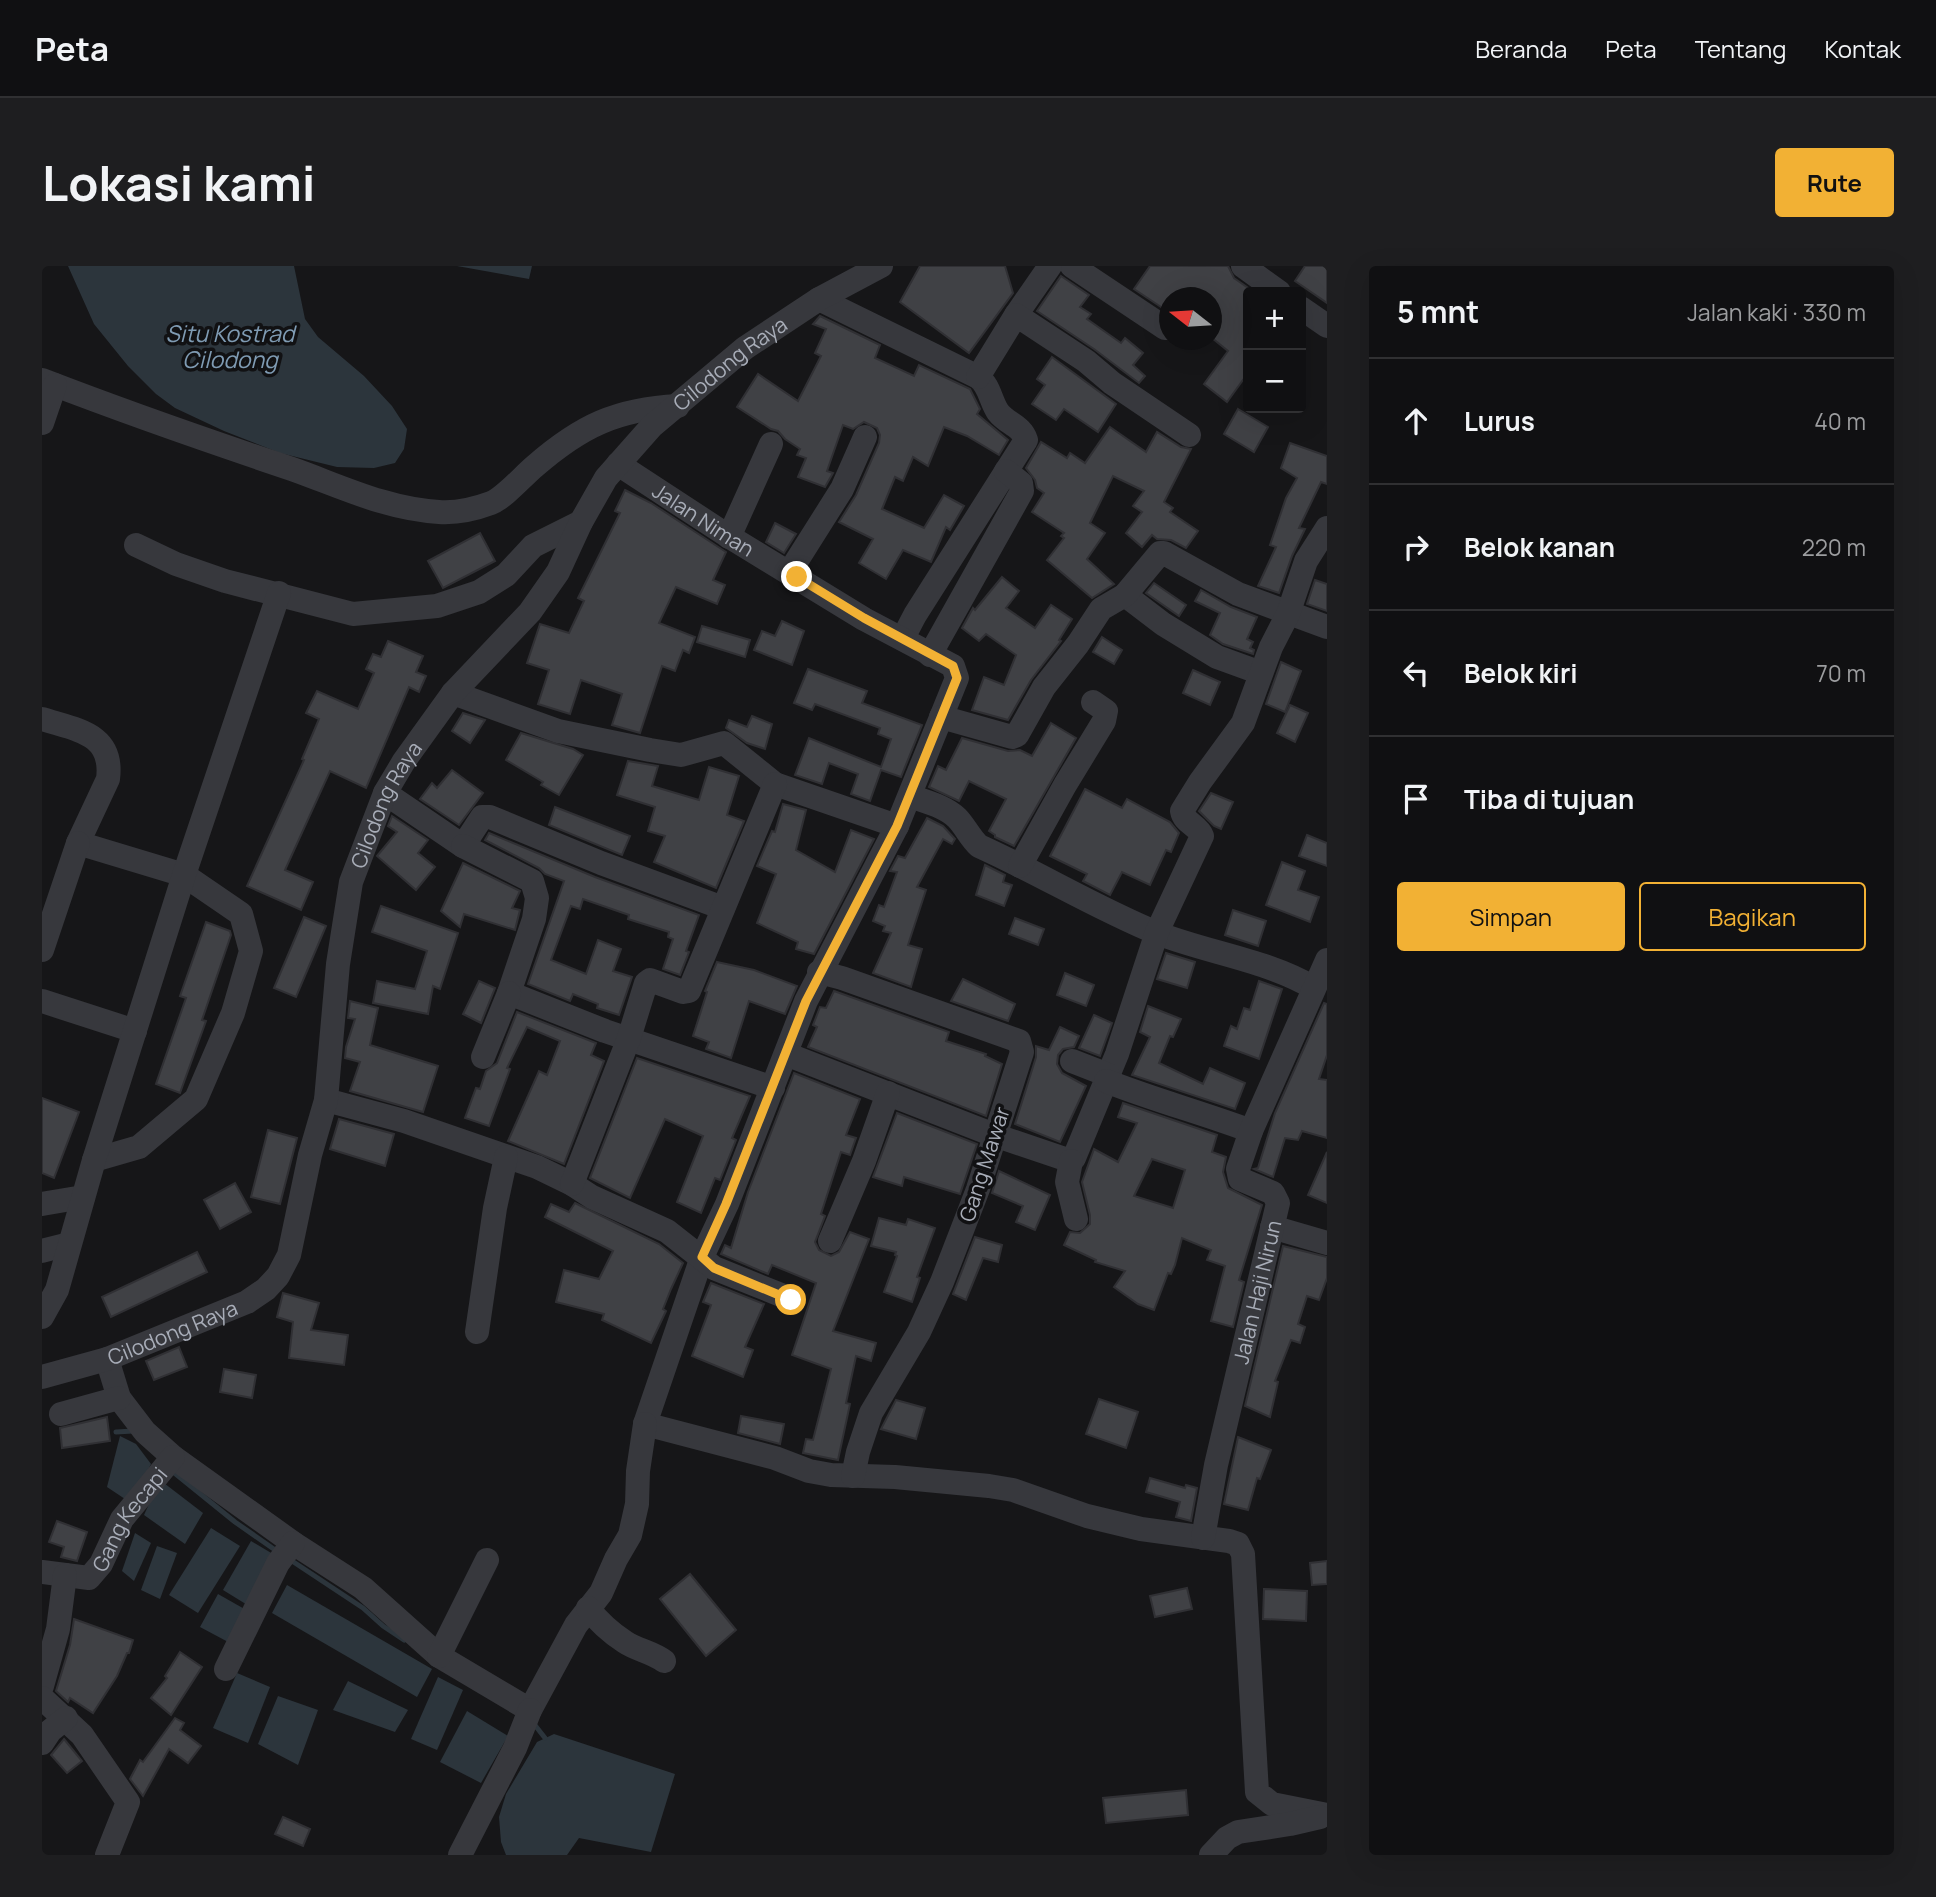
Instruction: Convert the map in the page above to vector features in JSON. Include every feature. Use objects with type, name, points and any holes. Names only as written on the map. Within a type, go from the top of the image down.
[{"type":"street","name":"Cilodong Raya","points":[[49,1375],[107,1360],[247,1302],[266,1289],[278,1276],[289,1255],[310,1155],[326,1100],[346,906],[359,857],[384,793],[453,693],[530,612],[558,572],[581,522],[606,478],[652,426],[745,348],[819,299],[881,266]]},
{"type":"street","points":[[978,377],[1050,266]]},
{"type":"street","points":[[1072,266],[1159,324]]},
{"type":"street","points":[[1243,266],[1272,287]]},
{"type":"street","points":[[819,299],[978,377],[988,388],[999,414],[1023,430],[1026,440],[903,638]]},
{"type":"street","points":[[1306,311],[1327,326]]},
{"type":"street","points":[[1016,315],[1189,435]]},
{"type":"street","points":[[42,424],[48,383],[385,504],[441,512],[493,502],[564,442],[591,425],[643,408],[678,406]]},
{"type":"street","points":[[789,573],[842,489],[865,437]]},
{"type":"street","points":[[729,537],[771,444]]},
{"type":"street","name":"Jalan Niman","points":[[460,1855],[557,1659],[601,1592],[615,1559],[630,1535],[637,1504],[638,1471],[645,1424],[702,1257],[819,972],[897,826],[957,678],[953,666],[930,656],[903,638],[864,618],[729,537],[618,464]]},
{"type":"street","points":[[930,656],[1022,491],[1021,483],[1006,471]]},
{"type":"street","points":[[136,545],[176,564],[225,581],[354,614],[437,606],[479,592],[506,575],[533,546],[581,522]]},
{"type":"street","points":[[1076,1219],[1067,1182],[1070,1161],[1081,1143],[1107,1078],[1157,933],[1202,836],[1199,829],[1185,819],[1182,811],[1243,723],[1271,647],[1288,614],[1306,561],[1327,528]]},
{"type":"street","points":[[941,717],[1012,737],[1017,735],[1044,687],[1101,609],[1125,595],[1157,555],[1164,552],[1238,594],[1327,627]]},
{"type":"street","points":[[42,1317],[57,1290],[94,1160],[184,874],[279,593]]},
{"type":"street","points":[[1125,595],[1163,624],[1217,657],[1261,673]]},
{"type":"street","points":[[453,693],[558,731],[650,750],[681,755],[723,743],[775,784],[897,826]]},
{"type":"street","points":[[1020,866],[1104,721],[1106,710],[1093,702]]},
{"type":"street","points":[[42,719],[91,734],[100,743],[109,767],[108,779],[78,843],[42,950]]},
{"type":"street","points":[[572,1184],[629,1038],[648,981],[684,992],[689,991],[775,784]]},
{"type":"street","points":[[384,793],[463,846],[532,881],[537,898],[534,919],[509,993],[483,1057]]},
{"type":"street","points":[[910,796],[947,810],[959,820],[979,846],[1157,933],[1210,952],[1293,976],[1314,988]]},
{"type":"street","points":[[463,846],[477,821],[482,817],[490,817],[601,863],[723,908]]},
{"type":"street","points":[[78,843],[184,874],[241,914],[251,951],[233,1013],[196,1099],[139,1147],[94,1160]]},
{"type":"street","name":"Jalan Haji Nirun","points":[[1203,1538],[1213,1478],[1278,1203],[1273,1193],[1240,1179],[1238,1169],[1251,1131],[1327,960]]},
{"type":"street","name":"Gang Mawar","points":[[819,972],[1019,1041],[1022,1052],[978,1189],[942,1282],[919,1332],[871,1413],[853,1476]]},
{"type":"street","points":[[509,993],[605,1031],[773,1088]]},
{"type":"street","points":[[42,1001],[135,1031]]},
{"type":"street","points":[[786,1054],[994,1135],[1070,1161]]},
{"type":"street","points":[[1072,1061],[1154,1100],[1216,1117],[1251,1131]]},
{"type":"street","points":[[830,1241],[864,1161],[888,1093]]},
{"type":"street","points":[[326,1100],[393,1118],[506,1157],[572,1184],[592,1197],[667,1231],[714,1268],[791,1300]]},
{"type":"street","points":[[477,1332],[495,1208],[506,1157]]},
{"type":"street","points":[[42,1204],[83,1197]]},
{"type":"street","points":[[1272,1227],[1327,1243]]},
{"type":"street","points":[[42,1251],[69,1244]]},
{"type":"street","points":[[107,1360],[119,1398],[167,1463],[287,1550],[362,1588],[439,1656],[530,1710]]},
{"type":"street","points":[[61,1414],[119,1398]]},
{"type":"street","points":[[645,1424],[775,1458],[809,1471],[1013,1490],[1087,1516],[1141,1529],[1234,1542],[1242,1548],[1257,1792],[1272,1804],[1327,1815]]},
{"type":"street","name":"Gang Kecapi","points":[[53,1573],[89,1578],[101,1564],[122,1519],[167,1463]]},
{"type":"street","points":[[226,1669],[287,1550]]},
{"type":"street","points":[[439,1656],[487,1560]]},
{"type":"street","points":[[42,1686],[58,1629],[53,1573]]},
{"type":"street","points":[[588,1608],[598,1621],[626,1643],[648,1651],[664,1661]]},
{"type":"street","points":[[42,1698],[82,1735],[128,1802],[107,1855]]},
{"type":"street","points":[[42,1743],[50,1731],[66,1718]]},
{"type":"street","points":[[1212,1855],[1227,1838],[1238,1832],[1327,1815]]},
{"type":"water","name":"Situ Kostrad Cilodong","points":[[68,266],[294,266],[305,319],[318,337],[364,376],[392,406],[407,429],[404,449],[395,463],[374,468],[337,467],[280,453],[175,408],[156,394],[128,366],[94,324]]},
{"type":"water","points":[[457,266],[532,266],[529,279]]},
{"type":"water","points":[[120,1436],[136,1444],[151,1464],[131,1503],[107,1487]]},
{"type":"water","points":[[160,1480],[203,1513],[185,1544],[144,1515]]},
{"type":"water","points":[[211,1528],[240,1546],[198,1613],[169,1595]]},
{"type":"water","points":[[135,1533],[151,1543],[134,1581],[122,1571]]},
{"type":"water","points":[[251,1541],[278,1557],[249,1606],[223,1590]]},
{"type":"water","points":[[157,1546],[177,1553],[160,1599],[141,1590]]},
{"type":"water","points":[[287,1585],[432,1669],[417,1697],[272,1613]]},
{"type":"water","points":[[218,1594],[248,1611],[230,1643],[200,1627]]},
{"type":"water","points":[[237,1673],[270,1687],[248,1743],[213,1728]]},
{"type":"water","points":[[438,1677],[463,1690],[437,1750],[411,1739]]},
{"type":"water","points":[[348,1681],[408,1710],[395,1732],[333,1710]]},
{"type":"water","points":[[278,1696],[318,1710],[298,1765],[258,1744]]},
{"type":"water","points":[[467,1711],[508,1736],[481,1783],[440,1762]]},
{"type":"water","points":[[554,1734],[675,1774],[651,1852],[579,1838],[567,1855],[506,1855],[501,1842],[499,1817],[506,1794],[537,1742]]},
{"type":"building","points":[[920,266],[1005,266],[1013,293],[969,353],[900,302]]},
{"type":"building","points":[[1150,266],[1228,266],[1234,278],[1247,287],[1243,287],[1243,380],[1227,402],[1204,384],[1228,351],[1222,346],[1222,287],[1159,287],[1159,306],[1134,289]]},
{"type":"building","points":[[1305,266],[1327,266],[1327,303],[1306,287],[1295,281]]},
{"type":"building","points":[[1061,276],[1089,295],[1080,307],[1091,314],[1087,319],[1121,343],[1125,338],[1143,353],[1133,365],[1145,376],[1139,383],[1037,311]]},
{"type":"building","points":[[820,316],[880,345],[875,358],[914,376],[919,365],[970,389],[980,409],[977,414],[1008,440],[999,455],[967,436],[944,427],[928,466],[913,457],[903,481],[895,477],[882,509],[924,528],[944,495],[964,506],[950,530],[946,527],[931,562],[903,550],[886,579],[859,563],[873,539],[839,522],[856,495],[879,443],[877,428],[864,422],[853,429],[843,425],[827,471],[833,473],[825,487],[798,477],[806,458],[797,455],[800,449],[778,431],[737,407],[758,374],[798,401],[821,356],[815,353],[826,329],[813,324]]},
{"type":"building","points":[[1052,357],[1116,404],[1098,432],[1064,409],[1056,420],[1032,404],[1045,385],[1037,379]]},
{"type":"building","points":[[1238,409],[1268,427],[1254,452],[1224,434]]},
{"type":"building","points":[[1110,427],[1146,452],[1157,432],[1181,447],[1191,449],[1164,502],[1173,508],[1170,512],[1198,531],[1186,548],[1171,540],[1157,539],[1152,535],[1142,547],[1126,533],[1142,512],[1133,506],[1144,491],[1113,476],[1090,523],[1105,533],[1087,559],[1114,584],[1092,598],[1047,560],[1064,538],[1061,536],[1064,533],[1032,512],[1044,493],[1037,488],[1035,480],[1026,468],[1041,442],[1067,458],[1070,453],[1085,463]]},
{"type":"building","points":[[1290,443],[1327,456],[1327,484],[1321,482],[1299,528],[1305,529],[1279,593],[1258,586],[1276,547],[1270,545],[1286,498],[1297,478],[1281,468]]},
{"type":"building","points":[[625,490],[651,503],[726,552],[713,580],[725,585],[717,604],[676,587],[659,623],[695,637],[689,653],[683,650],[675,671],[662,666],[640,733],[612,725],[622,694],[581,680],[570,714],[538,704],[549,670],[527,663],[540,624],[569,633],[584,601],[578,598],[620,513],[615,511]]},
{"type":"building","points":[[775,523],[796,534],[784,553],[766,542]]},
{"type":"building","points":[[480,533],[495,561],[443,588],[428,561]]},
{"type":"building","points":[[1002,577],[1019,591],[1006,608],[1035,628],[1051,605],[1072,619],[1059,640],[1061,641],[1031,680],[1008,720],[972,710],[984,677],[1004,685],[1016,655],[986,634],[979,641],[962,628],[973,608],[975,610]]},
{"type":"building","points":[[1315,580],[1327,584],[1327,611],[1307,604]]},
{"type":"building","points":[[1154,583],[1186,605],[1179,616],[1146,593]]},
{"type":"building","points":[[1201,590],[1231,607],[1257,617],[1247,639],[1253,642],[1250,648],[1254,650],[1253,654],[1223,644],[1210,635],[1220,613],[1195,601]]},
{"type":"building","points":[[782,621],[804,631],[792,665],[754,650],[762,631],[775,636]]},
{"type":"building","points":[[702,626],[750,640],[745,657],[697,642]]},
{"type":"building","points":[[1102,637],[1122,650],[1114,664],[1093,652]]},
{"type":"building","points":[[388,641],[423,656],[416,672],[426,676],[419,692],[409,687],[366,788],[330,771],[285,870],[313,882],[301,910],[247,886],[304,760],[302,759],[319,719],[306,713],[317,691],[358,709],[374,673],[366,669],[373,654],[381,657]]},
{"type":"building","points":[[1281,662],[1301,671],[1285,712],[1266,704]]},
{"type":"building","points":[[808,669],[867,691],[862,703],[922,725],[901,777],[881,770],[870,801],[851,794],[858,774],[829,763],[822,784],[795,775],[809,738],[881,767],[891,739],[878,734],[880,728],[815,704],[812,710],[794,703]]},
{"type":"building","points":[[1193,670],[1220,682],[1210,705],[1183,693]]},
{"type":"building","points":[[1290,705],[1308,713],[1295,742],[1277,733]]},
{"type":"building","points":[[463,713],[485,720],[470,743],[452,731]]},
{"type":"building","points":[[752,716],[772,724],[765,749],[747,743],[726,728],[729,720],[747,727]]},
{"type":"building","points":[[1051,723],[1076,738],[1014,846],[989,831],[1006,799],[969,781],[959,801],[929,787],[938,766],[946,770],[962,738],[1008,751],[1020,750],[1032,756]]},
{"type":"building","points":[[521,733],[573,749],[583,755],[559,795],[506,760]]},
{"type":"building","points":[[628,761],[658,766],[652,786],[699,800],[709,767],[739,776],[727,815],[744,821],[716,888],[654,862],[665,836],[648,831],[655,807],[617,795]]},
{"type":"building","points":[[452,770],[483,793],[459,825],[420,799],[432,783],[437,788]]},
{"type":"building","points":[[1085,789],[1122,808],[1127,799],[1170,822],[1179,833],[1171,852],[1166,850],[1150,885],[1122,872],[1110,895],[1083,881],[1087,874],[1050,856]]},
{"type":"building","points":[[1211,793],[1233,802],[1221,829],[1214,826],[1199,811]]},
{"type":"building","points":[[783,804],[806,810],[796,850],[835,872],[851,830],[874,839],[814,954],[796,949],[798,942],[757,923],[776,874],[757,866],[772,831],[775,832]]},
{"type":"building","points":[[555,807],[630,836],[622,855],[549,825]]},
{"type":"building","points":[[392,816],[428,840],[418,853],[435,867],[416,890],[377,856],[397,832],[388,826]]},
{"type":"building","points":[[927,818],[943,826],[955,839],[952,844],[943,839],[917,887],[926,890],[908,945],[922,949],[911,987],[873,973],[891,933],[883,931],[885,926],[873,921],[879,905],[884,907],[897,872],[890,871],[898,856],[905,858]]},
{"type":"building","points":[[489,833],[595,877],[699,915],[680,975],[663,969],[673,939],[668,937],[669,932],[628,919],[629,915],[583,899],[580,909],[571,906],[551,960],[586,974],[598,940],[621,949],[613,971],[632,977],[619,1015],[597,1008],[598,1004],[573,994],[570,1001],[528,984],[564,881],[545,874],[539,868],[485,840]]},
{"type":"building","points":[[1307,835],[1327,843],[1327,866],[1299,856]]},
{"type":"building","points":[[1282,862],[1305,871],[1298,890],[1319,897],[1310,922],[1266,905]]},
{"type":"building","points":[[463,863],[520,891],[512,908],[520,910],[515,930],[464,914],[460,927],[441,911]]},
{"type":"building","points":[[985,865],[1005,875],[1003,882],[1012,885],[1004,906],[976,895]]},
{"type":"building","points":[[381,906],[458,933],[440,989],[433,986],[428,1014],[373,1003],[377,981],[415,989],[427,951],[372,932]]},
{"type":"building","points":[[1233,910],[1266,921],[1258,946],[1225,935]]},
{"type":"building","points":[[304,917],[326,926],[296,997],[274,988]]},
{"type":"building","points":[[1015,918],[1044,929],[1038,945],[1009,934]]},
{"type":"building","points":[[206,922],[230,931],[231,935],[202,1020],[206,1021],[180,1093],[156,1084],[186,998],[180,996]]},
{"type":"building","points":[[1166,953],[1195,962],[1187,988],[1157,979]]},
{"type":"building","points":[[717,962],[754,970],[797,986],[785,1014],[749,1001],[731,1058],[706,1049],[709,1042],[693,1036],[707,992],[705,991]]},
{"type":"building","points":[[1065,973],[1094,985],[1086,1006],[1057,995]]},
{"type":"building","points":[[963,979],[1015,1004],[1008,1021],[951,1001]]},
{"type":"building","points":[[479,981],[495,988],[481,1023],[463,1014]]},
{"type":"building","points":[[1259,981],[1282,989],[1259,1059],[1224,1046],[1231,1026],[1237,1029],[1244,1008],[1250,1010]]},
{"type":"building","points":[[834,991],[949,1032],[946,1041],[986,1054],[985,1056],[1002,1064],[986,1116],[808,1047],[817,1027],[813,1025],[820,1007],[826,1008]]},
{"type":"building","points":[[350,1001],[378,1008],[370,1045],[438,1066],[423,1112],[350,1091],[360,1062],[345,1058],[355,1019],[348,1018]]},
{"type":"building","points":[[1324,1003],[1327,1004],[1327,1055],[1319,1079],[1327,1080],[1327,1138],[1302,1131],[1298,1140],[1285,1138],[1273,1177],[1254,1169],[1258,1168],[1275,1113]]},
{"type":"building","points":[[1148,1006],[1181,1019],[1173,1037],[1170,1036],[1159,1063],[1203,1084],[1210,1068],[1245,1083],[1235,1109],[1132,1075],[1150,1037],[1140,1032]]},
{"type":"building","points":[[517,1012],[596,1043],[591,1055],[604,1061],[564,1164],[508,1141],[539,1071],[547,1075],[560,1041],[527,1027],[507,1068],[510,1069],[489,1126],[465,1118],[476,1088],[480,1089],[486,1071],[497,1063]]},
{"type":"building","points":[[1094,1015],[1112,1023],[1100,1056],[1079,1048]]},
{"type":"building","points":[[1060,1027],[1079,1036],[1074,1047],[1063,1049],[1058,1055],[1057,1064],[1062,1073],[1086,1086],[1060,1142],[1015,1124],[1036,1057],[1036,1046],[1049,1050]]},
{"type":"building","points":[[637,1058],[750,1096],[732,1138],[736,1140],[720,1180],[715,1178],[701,1213],[677,1202],[703,1136],[665,1119],[630,1198],[590,1178]]},
{"type":"building","points":[[794,1073],[860,1099],[846,1135],[856,1138],[850,1155],[841,1152],[821,1214],[825,1216],[815,1242],[819,1250],[831,1256],[839,1252],[850,1232],[869,1239],[833,1331],[876,1343],[871,1361],[856,1356],[846,1403],[850,1404],[838,1460],[803,1453],[806,1439],[813,1440],[831,1369],[792,1355],[816,1283],[772,1265],[768,1274],[721,1254],[725,1245],[731,1248],[748,1192]]},
{"type":"building","points":[[42,1098],[79,1112],[54,1178],[42,1173]]},
{"type":"building","points":[[1123,1103],[1217,1135],[1212,1152],[1226,1157],[1223,1172],[1228,1188],[1262,1205],[1239,1280],[1244,1282],[1233,1327],[1211,1321],[1225,1266],[1207,1260],[1211,1250],[1182,1238],[1175,1265],[1171,1274],[1168,1273],[1154,1310],[1138,1304],[1114,1287],[1125,1271],[1095,1262],[1096,1260],[1064,1245],[1070,1232],[1080,1233],[1090,1224],[1082,1182],[1094,1149],[1118,1162],[1137,1123],[1118,1117]],"holes":[[[1152,1159],[1185,1170],[1173,1208],[1134,1196]]]},
{"type":"building","points":[[897,1113],[977,1144],[960,1194],[904,1177],[902,1186],[873,1177]]},
{"type":"building","points":[[339,1119],[394,1134],[385,1166],[330,1149]]},
{"type":"building","points":[[268,1130],[297,1138],[280,1204],[251,1197]]},
{"type":"building","points":[[1327,1152],[1327,1203],[1308,1195]]},
{"type":"building","points":[[999,1171],[1050,1195],[1035,1230],[1016,1222],[1023,1206],[992,1193]]},
{"type":"building","points":[[235,1183],[251,1212],[220,1229],[204,1200]]},
{"type":"building","points":[[575,1203],[659,1244],[683,1263],[651,1343],[602,1320],[604,1314],[556,1302],[564,1270],[599,1279],[613,1251],[545,1217],[551,1204],[569,1212]]},
{"type":"building","points":[[879,1218],[906,1225],[908,1219],[935,1228],[917,1277],[920,1278],[912,1302],[884,1292],[897,1256],[896,1252],[871,1246]]},
{"type":"building","points":[[975,1237],[1002,1245],[998,1262],[983,1258],[966,1300],[953,1294]]},
{"type":"building","points":[[1283,1246],[1327,1257],[1327,1278],[1319,1300],[1307,1296],[1298,1324],[1305,1327],[1300,1343],[1291,1340],[1275,1381],[1278,1382],[1270,1417],[1245,1406]]},
{"type":"building","points":[[197,1252],[207,1272],[111,1317],[102,1297]]},
{"type":"building","points":[[711,1283],[764,1304],[745,1347],[753,1350],[743,1377],[692,1356],[711,1305],[703,1302]]},
{"type":"building","points":[[283,1293],[319,1303],[311,1330],[348,1335],[344,1365],[289,1358],[293,1322],[277,1317]]},
{"type":"building","points":[[179,1347],[187,1367],[154,1380],[146,1361]]},
{"type":"building","points":[[224,1369],[256,1375],[252,1398],[220,1392]]},
{"type":"building","points":[[1099,1399],[1138,1412],[1126,1448],[1086,1434]]},
{"type":"building","points":[[896,1400],[925,1408],[916,1439],[881,1429]]},
{"type":"building","points":[[741,1416],[784,1424],[780,1444],[738,1433]]},
{"type":"building","points":[[107,1417],[110,1441],[62,1448],[60,1428]]},
{"type":"building","points":[[1238,1437],[1271,1450],[1260,1479],[1257,1478],[1248,1510],[1224,1504]]},
{"type":"building","points":[[1150,1478],[1185,1488],[1186,1485],[1197,1488],[1191,1521],[1176,1517],[1180,1502],[1146,1492]]},
{"type":"building","points":[[57,1521],[87,1532],[77,1561],[61,1557],[64,1547],[49,1542]]},
{"type":"building","points":[[1327,1561],[1327,1584],[1312,1585],[1310,1563]]},
{"type":"building","points":[[690,1574],[736,1630],[706,1656],[660,1599]]},
{"type":"building","points":[[1187,1588],[1192,1609],[1155,1617],[1150,1596]]},
{"type":"building","points":[[1264,1589],[1307,1591],[1306,1621],[1263,1619]]},
{"type":"building","points":[[74,1619],[133,1640],[117,1676],[93,1713],[70,1698],[68,1702],[56,1691],[70,1645]]},
{"type":"building","points":[[180,1652],[202,1667],[171,1715],[151,1698],[167,1678],[165,1676]]},
{"type":"building","points":[[175,1718],[184,1723],[180,1730],[201,1746],[188,1763],[169,1749],[143,1796],[130,1779],[140,1760],[143,1762]]},
{"type":"building","points":[[64,1739],[82,1761],[67,1773],[51,1755]]},
{"type":"building","points":[[1186,1790],[1188,1815],[1106,1823],[1103,1798]]},
{"type":"building","points":[[283,1817],[310,1829],[303,1846],[275,1834]]},
{"type":"waterway","points":[[116,1432],[133,1431]]},
{"type":"waterway","points":[[172,1471],[235,1522],[278,1552]]},
{"type":"waterway","points":[[289,1559],[363,1608],[404,1640]]},
{"type":"waterway","points":[[534,1724],[545,1738]]},
{"type":"route","points":[[791,1300],[714,1268],[702,1257],[726,1204],[806,1001],[830,950],[897,826],[957,678],[953,666],[930,656],[797,577]]}]
